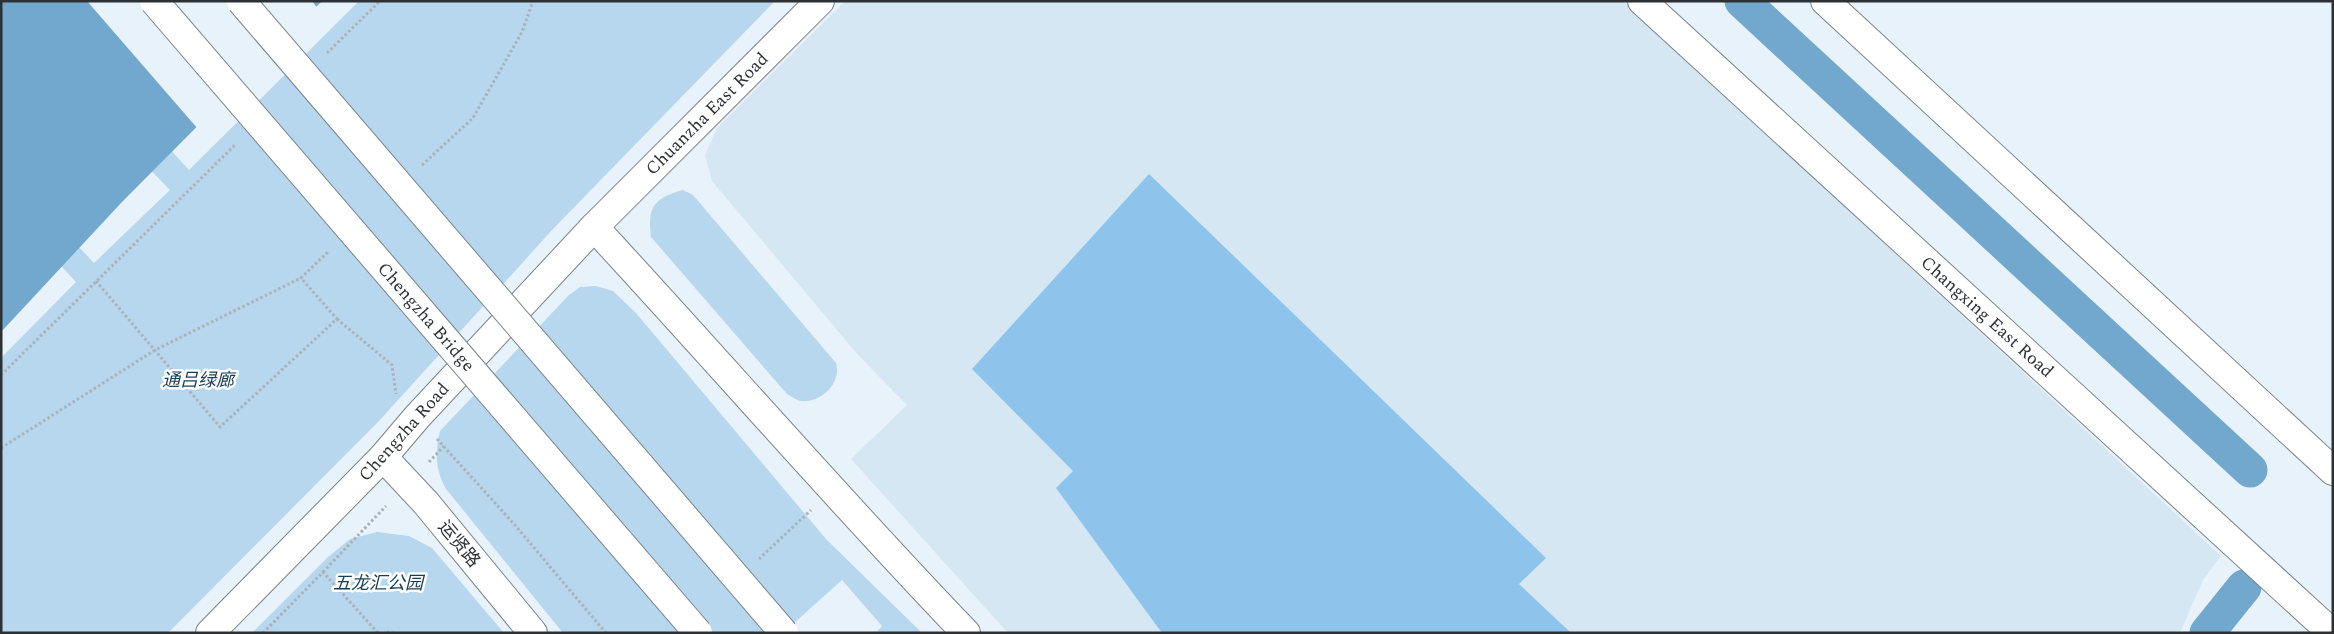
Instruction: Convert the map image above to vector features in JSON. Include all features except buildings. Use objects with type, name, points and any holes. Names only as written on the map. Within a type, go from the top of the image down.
[{"type":"street","name":"Chengzha Bridge","points":[[154,1],[698,633]]},
{"type":"street","points":[[241,1],[784,633]]},
{"type":"street","name":"Chuanzha East Road","points":[[594,228],[820,1]]},
{"type":"street","name":"Changxing East Road","points":[[1642,1],[2332,633]]},
{"type":"street","points":[[1825,1],[2333,471]]},
{"type":"street","points":[[594,228],[704,346],[879,542],[966,633]]},
{"type":"street","name":"Chengzha Road","points":[[210,633],[383,457],[417,416],[594,228]]},
{"type":"street","name":"运贤路","points":[[383,457],[408,484],[533,633]]},
{"type":"path","points":[[416,171],[473,118],[522,32],[533,1]]},
{"type":"path","points":[[1,448],[155,350],[301,278],[337,244]]},
{"type":"path","points":[[301,278],[337,319],[392,365],[397,395],[514,524],[606,633]]},
{"type":"path","points":[[1,375],[96,281],[220,427],[337,319]]},
{"type":"path","points":[[263,633],[444,446]]},
{"type":"path","points":[[752,564],[832,490]]},
{"type":"path","points":[[323,572],[378,633]]},
{"type":"path","points":[[387,633],[390,631],[392,633]]},
{"type":"shaded area","points":[[1,1],[322,1],[122,202],[1,332]]},
{"type":"shaded area","points":[[845,1],[1623,1],[2221,556],[2203,580],[2180,633],[1008,633],[851,459],[907,405],[858,355],[712,181],[705,155],[717,128]]},
{"type":"green space","name":"通吕绿廊","points":[[359,1],[775,1],[553,229],[379,421],[168,633],[1,633],[1,358],[76,282],[53,257],[56,223],[94,263],[170,190],[133,152],[167,146],[189,170]]},
{"type":"green space","points":[[683,190],[693,195],[836,363],[836,377],[829,390],[823,395],[809,401],[801,401],[786,393],[651,237],[650,218],[655,205],[665,196]]},
{"type":"green space","points":[[596,286],[613,291],[636,313],[826,539],[922,633],[876,633],[882,626],[842,580],[783,633],[563,633],[446,489],[438,468],[437,447],[440,431],[569,295],[580,287]]},
{"type":"green space","name":"五龙汇公园","points":[[377,532],[409,536],[432,548],[504,633],[252,633],[328,557],[350,539]]},
{"type":"pier","points":[[87,1],[312,1],[318,9],[198,129]]},
{"type":"waterway","points":[[1742,1],[2250,470]]},
{"type":"waterway","points":[[2207,633],[2244,587]]}]
